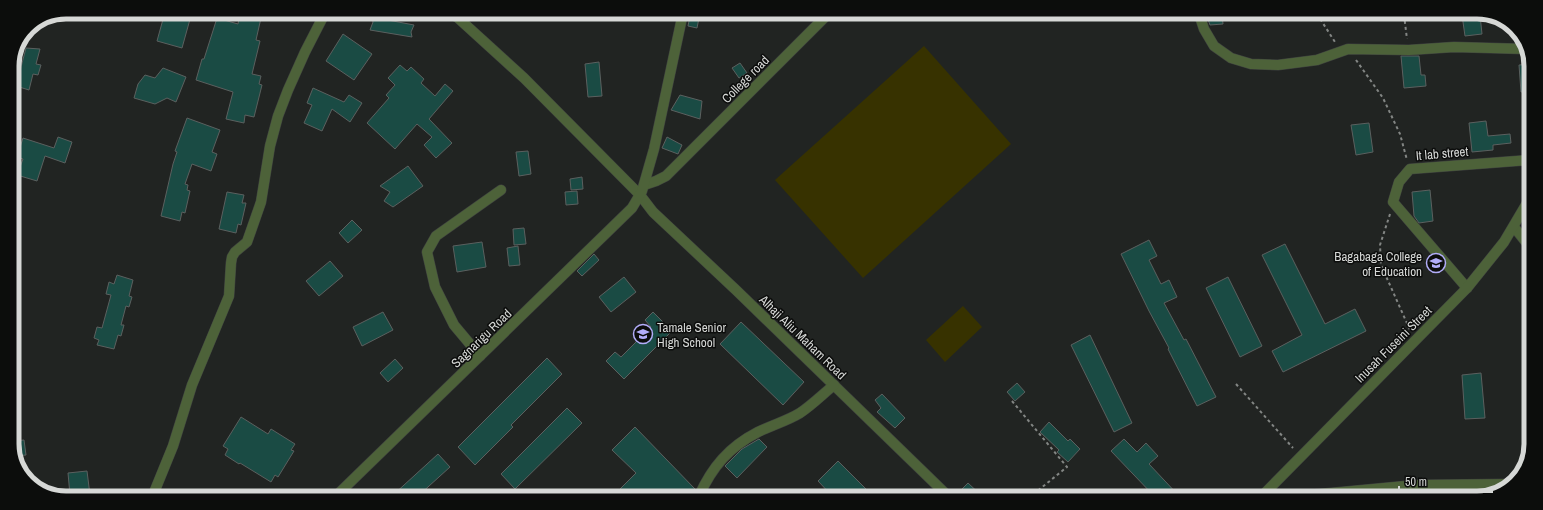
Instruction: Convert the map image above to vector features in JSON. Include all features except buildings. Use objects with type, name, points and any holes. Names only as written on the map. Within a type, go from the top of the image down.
[{"type":"street","points":[[155,491],[173,446],[192,385],[229,296],[232,257],[235,252],[247,242],[261,202],[270,146],[278,116],[305,52],[322,19]]},
{"type":"street","name":"Alhaji Aliu Maham Road","points":[[459,19],[524,78],[640,195],[653,212],[943,491]]},
{"type":"street","name":"Sagnarigu Road","points":[[341,491],[632,208],[644,185],[660,128],[682,19]]},
{"type":"street","name":"College road","points":[[644,185],[661,179],[679,164],[824,19]]},
{"type":"street","points":[[1201,19],[1204,29],[1214,46],[1231,58],[1251,64],[1278,65],[1317,60],[1348,49],[1409,50],[1454,47],[1520,49]]},
{"type":"street","name":"It lab street","points":[[1393,202],[1399,182],[1410,169],[1524,160]]},
{"type":"street","points":[[480,356],[454,325],[435,287],[427,252],[436,236],[501,190]]},
{"type":"street","points":[[1393,202],[1467,288]]},
{"type":"street","name":"Inusah Fuseini Street","points":[[1267,491],[1467,288],[1504,242],[1524,209]]},
{"type":"street","points":[[1514,227],[1524,240]]},
{"type":"street","points":[[701,491],[719,462],[738,444],[759,432],[800,413],[834,385]]},
{"type":"street","points":[[1352,491],[1416,485],[1501,484]]},
{"type":"street","points":[[1416,485],[1416,491]]},
{"type":"path","points":[[1319,19],[1334,41],[1348,49],[1383,98],[1400,134],[1410,169]]},
{"type":"path","points":[[1405,19],[1409,50]]},
{"type":"path","points":[[1393,202],[1380,245],[1382,265],[1415,340]]},
{"type":"path","points":[[1236,384],[1301,456]]},
{"type":"path","points":[[1012,401],[1067,467],[1037,491]]},
{"type":"shaded area","points":[[924,46],[1011,144],[863,278],[775,180]]},
{"type":"shaded area","points":[[963,306],[982,327],[945,362],[926,340]]},
{"type":"place","name":"Bagabaga College of Education","points":[[1436,263]]},
{"type":"place","name":"Tamale Senior High School","points":[[643,334]]}]
